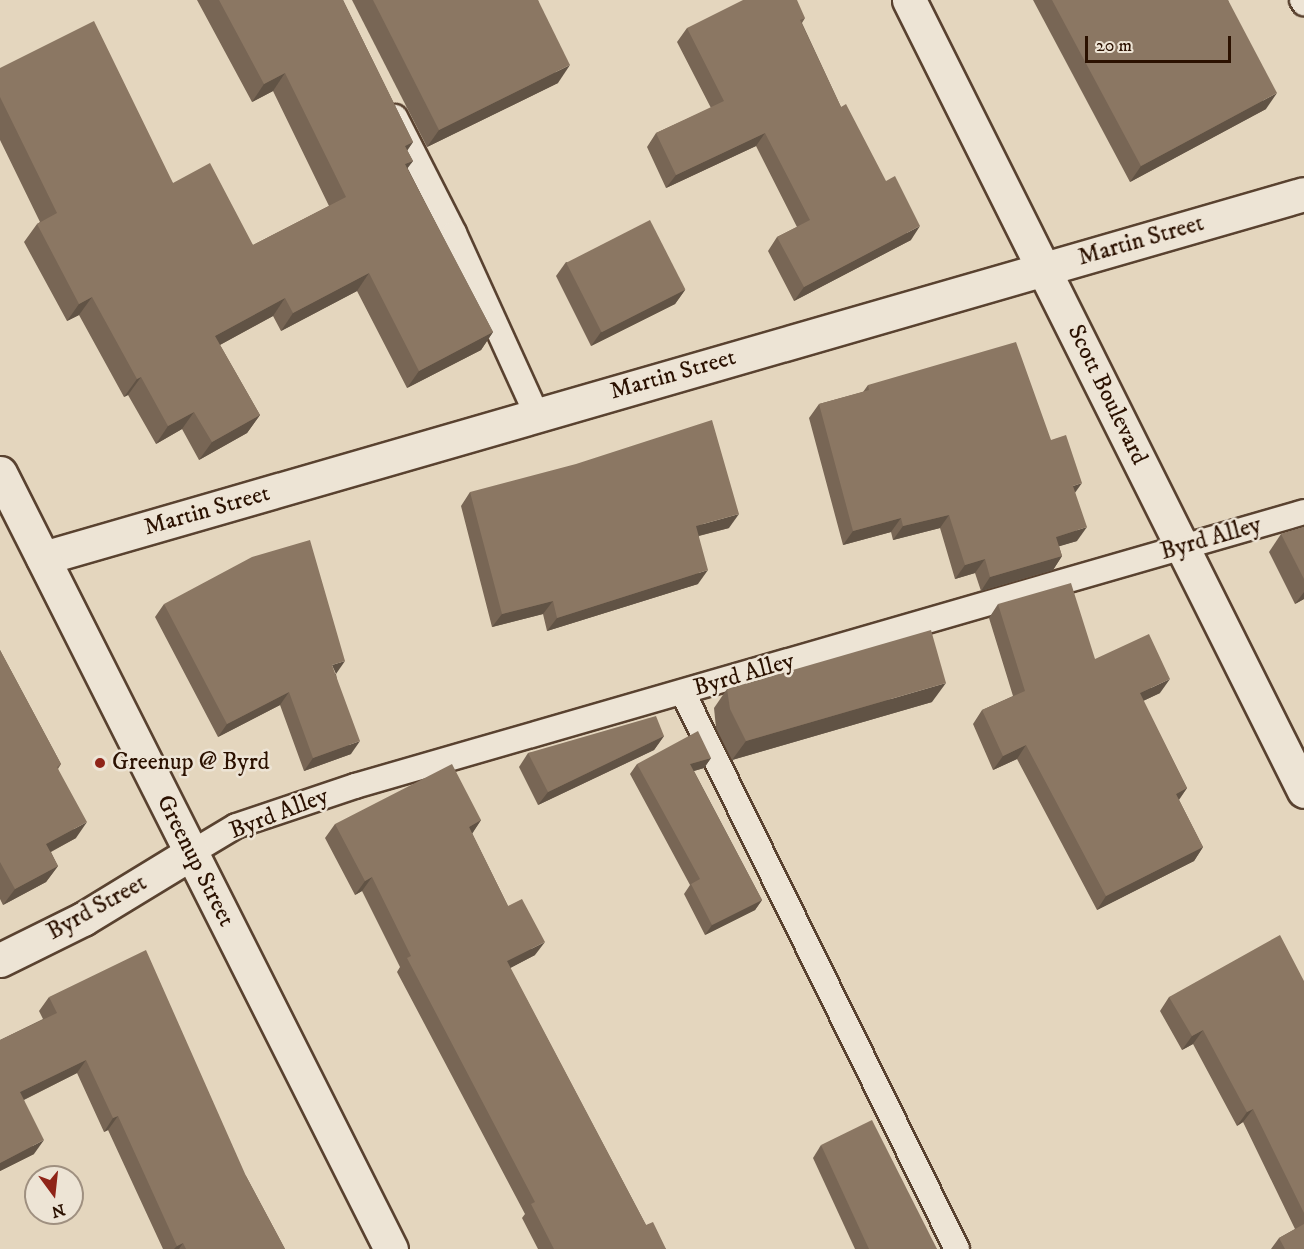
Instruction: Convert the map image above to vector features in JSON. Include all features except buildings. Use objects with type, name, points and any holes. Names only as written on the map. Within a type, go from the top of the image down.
[{"type":"main road","name":"Scott Boulevard","points":[[909,0],[1304,791]]},
{"type":"main road","name":"Martin Street","points":[[43,558],[1304,194]]},
{"type":"main road","name":"Greenup Street","points":[[0,473],[391,1249]]},
{"type":"main road","name":"Byrd Street","points":[[0,960],[83,919],[191,853]]},
{"type":"lane","points":[[384,95],[454,233],[537,415]]},
{"type":"lane","name":"Byrd Alley","points":[[191,853],[236,826],[355,786],[1304,512]]},
{"type":"lane","points":[[683,693],[957,1249]]},
{"type":"place","name":"Greenup @ Byrd","points":[[100,763]]}]
